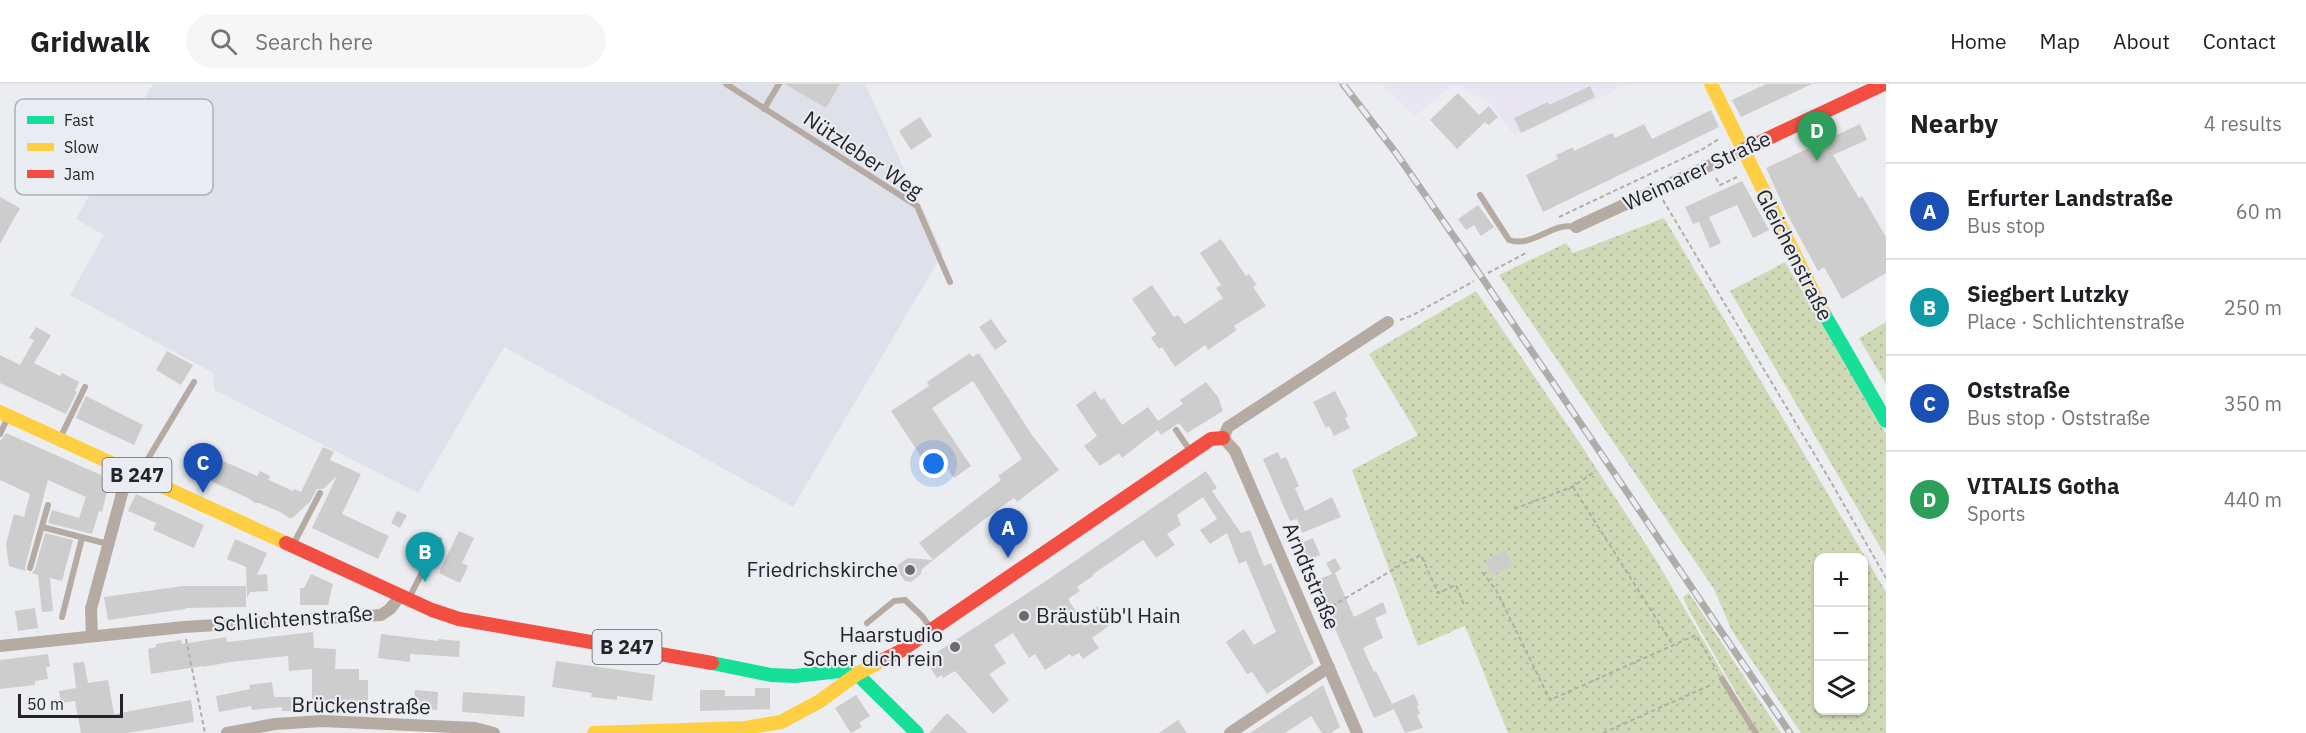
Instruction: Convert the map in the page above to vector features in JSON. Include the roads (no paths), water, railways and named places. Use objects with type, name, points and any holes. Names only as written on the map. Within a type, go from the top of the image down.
[{"type":"street","name":"Gleichenstraße","points":[[1711,84],[1812,294],[1886,421]]},
{"type":"street","name":"Weimarer Straße","points":[[1576,227],[1884,84]]},
{"type":"street","points":[[594,733],[762,727],[781,722],[801,712],[857,675],[899,652],[1211,439],[1223,438],[1228,427],[1388,322]]},
{"type":"street","name":"B 247","points":[[4,414],[133,473],[222,518],[293,546],[404,598],[459,619],[648,651],[759,673],[795,676],[840,671],[857,675]]},
{"type":"street","name":"Arndtstraße","points":[[1223,438],[1235,451],[1357,733]]},
{"type":"street","points":[[92,636],[91,609],[108,544],[133,473]]},
{"type":"street","name":"Schlichtenstraße","points":[[0,646],[215,625],[381,615],[404,598]]},
{"type":"street","points":[[1230,733],[1329,666]]},
{"type":"street","points":[[857,675],[917,733]]},
{"type":"street","name":"Brückenstraße","points":[[227,733],[275,724],[322,721],[475,728],[494,733]]},
{"type":"lane","name":"Nützleber Weg","points":[[726,84],[917,206],[950,282]]},
{"type":"lane","points":[[764,109],[779,84]]},
{"type":"lane","points":[[1480,195],[1509,240],[1522,242],[1566,225],[1576,227]]},
{"type":"lane","points":[[133,473],[194,382]]},
{"type":"lane","points":[[59,439],[85,387]]},
{"type":"lane","points":[[0,434],[4,414]]},
{"type":"lane","points":[[1176,430],[1191,452]]},
{"type":"lane","points":[[293,546],[320,493]]},
{"type":"lane","points":[[30,568],[48,505]]},
{"type":"lane","points":[[42,527],[108,544]]},
{"type":"lane","points":[[62,617],[82,538]]},
{"type":"lane","points":[[404,598],[439,540]]},
{"type":"lane","points":[[867,623],[894,601],[905,600],[922,616],[932,630]]},
{"type":"lane","points":[[1722,679],[1756,733]]},
{"type":"railway","points":[[1343,84],[1396,153],[1466,254],[1790,733]]},
{"type":"place","name":"VITALIS Gotha","points":[[1817,161]]},
{"type":"place","name":"Oststraße","points":[[203,493]]},
{"type":"place","name":"Erfurter Landstraße","points":[[1008,558]]},
{"type":"place","name":"Friedrichskirche","points":[[910,570]]},
{"type":"place","name":"Siegbert Lutzky","points":[[425,582]]},
{"type":"place","name":"Bräustüb'l Hain","points":[[1024,616]]},
{"type":"place","name":"Haarstudio Scher dich rein","points":[[955,647]]}]
